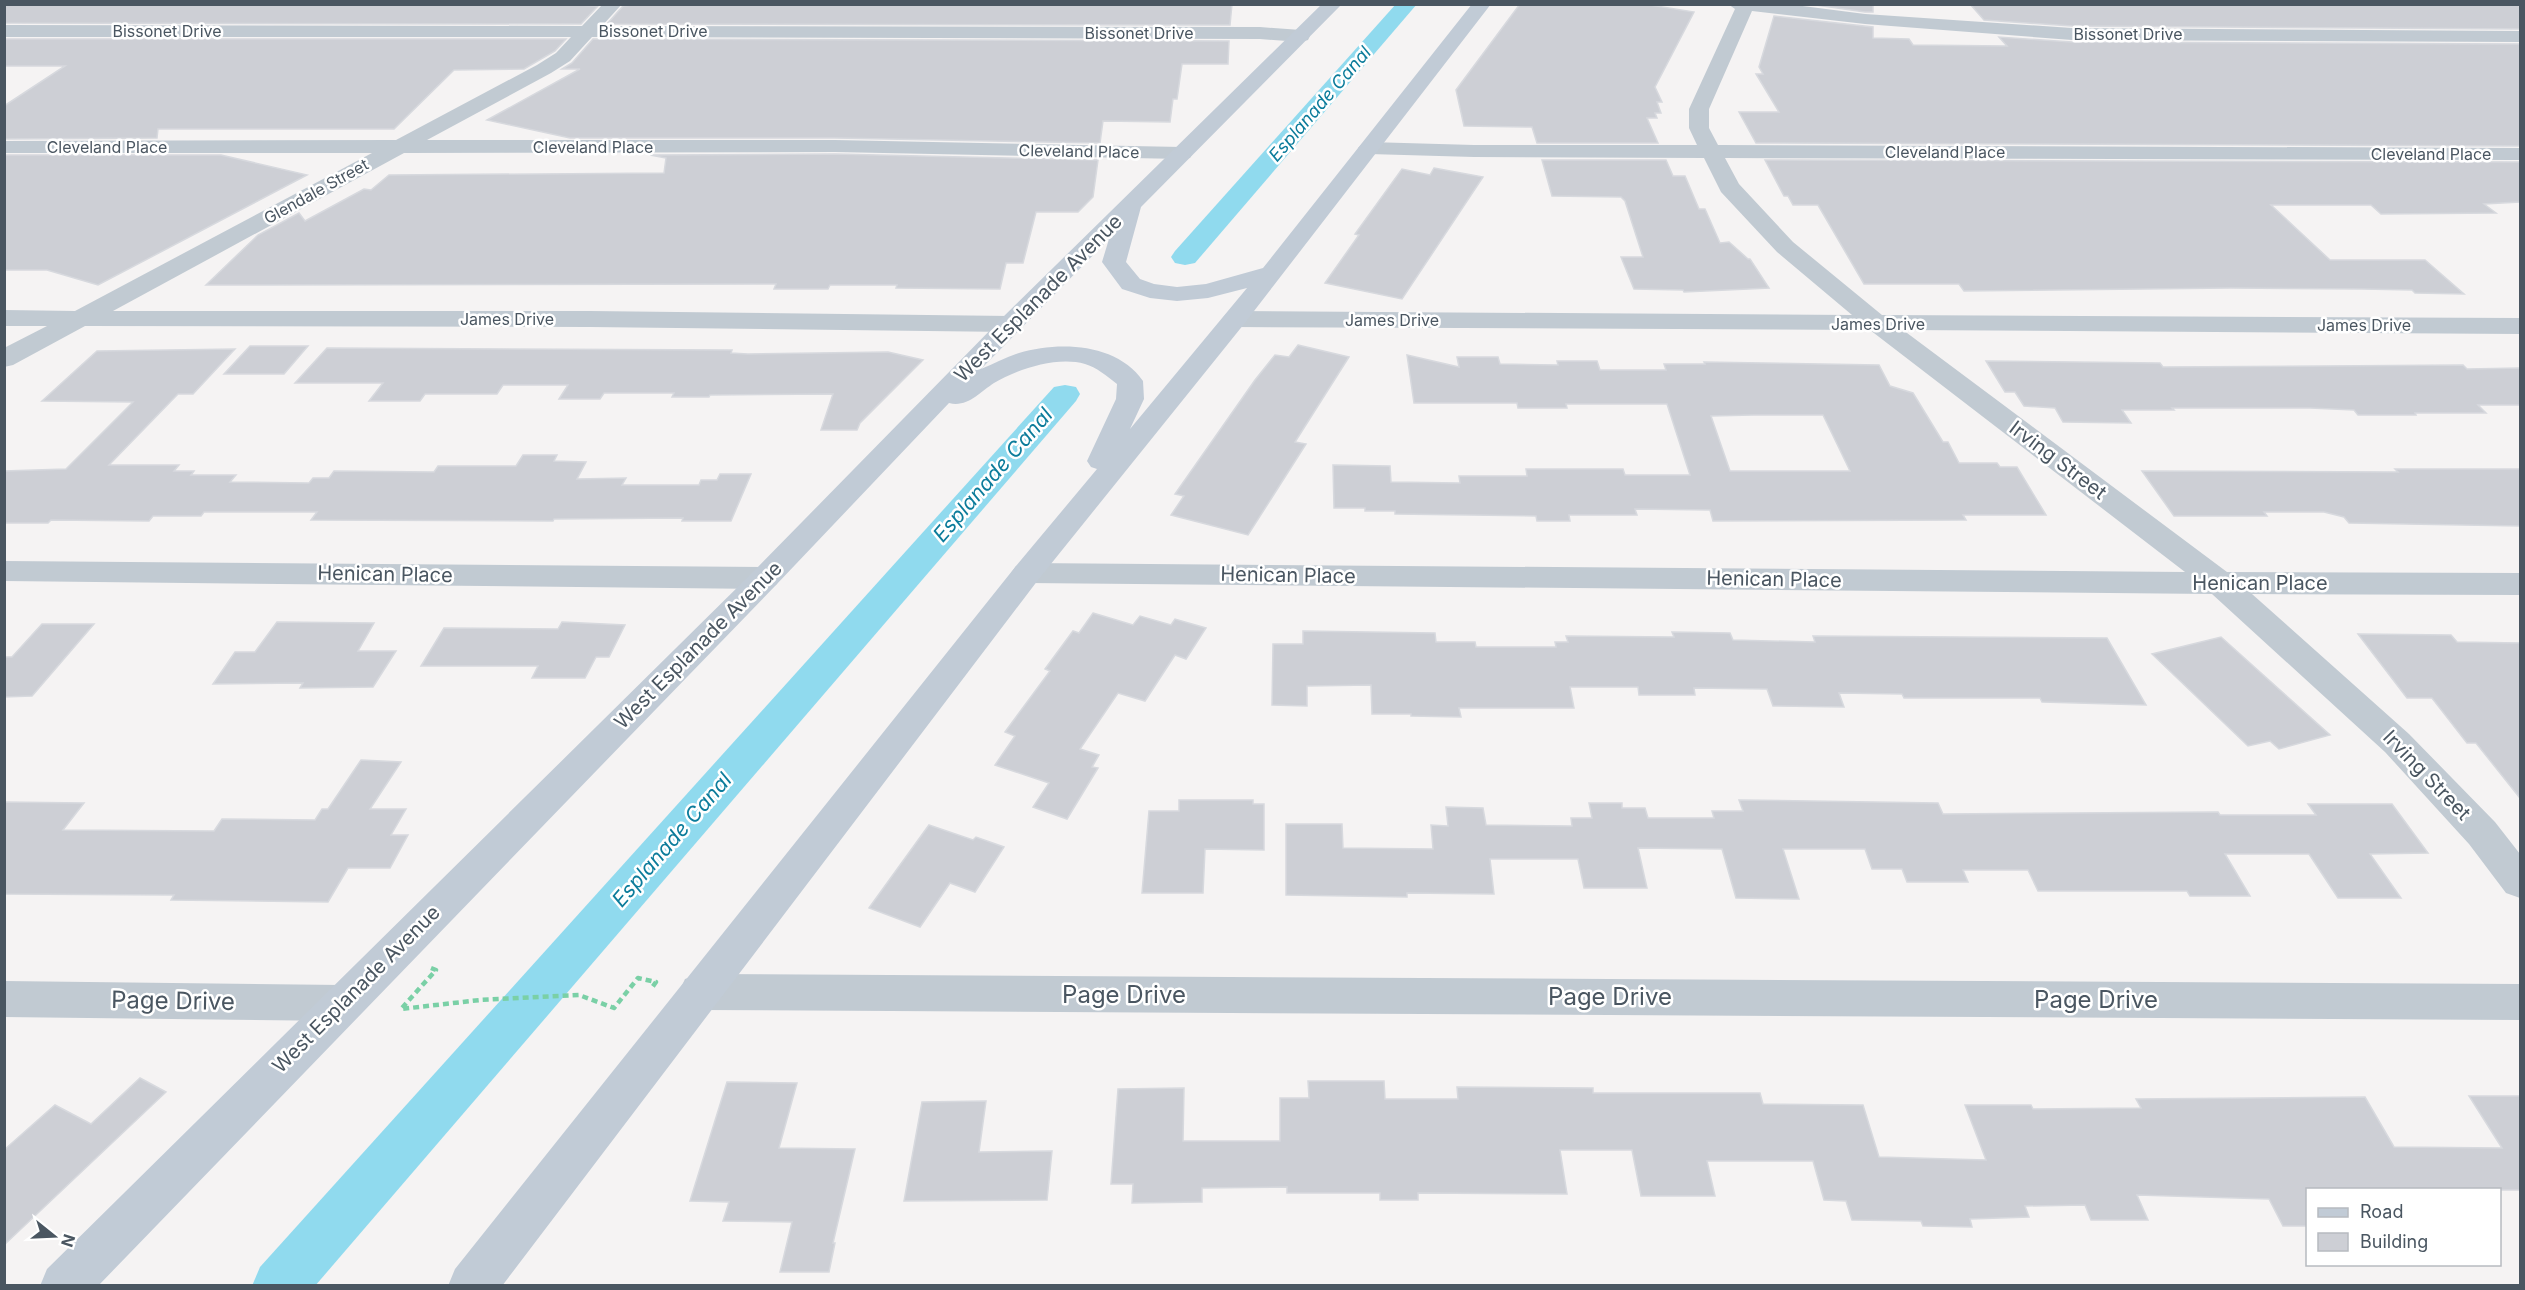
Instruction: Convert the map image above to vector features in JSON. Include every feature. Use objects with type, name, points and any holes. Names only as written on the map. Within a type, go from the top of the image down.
[{"type":"main road","name":"West Esplanade Avenue","points":[[64,1286],[391,953],[765,578],[1010,324],[1333,4]]},
{"type":"main road","points":[[472,1286],[1081,504],[1235,319],[1482,4]]},
{"type":"main road","points":[[1131,206],[1114,262],[1131,284],[1150,291],[1177,294],[1208,291],[1271,273]]},
{"type":"main road","points":[[911,426],[986,377],[1026,359],[1074,354],[1095,358],[1130,381],[1130,399],[1081,504]]},
{"type":"street","name":"Glendale Street","points":[[4,359],[544,69],[563,57],[613,4]]},
{"type":"street","name":"Bissonet Drive","points":[[1743,5],[1877,20],[2072,34],[2520,36]]},
{"type":"street","name":"Irving Street","points":[[1743,5],[1699,109],[1699,128],[1729,187],[1785,248],[1878,324],[2220,583],[2397,743],[2482,833],[2520,882]]},
{"type":"street","name":"Bissonet Drive","points":[[4,31],[1260,33],[1301,36]]},
{"type":"street","name":"Cleveland Place","points":[[4,147],[835,147],[1182,153]]},
{"type":"street","name":"Cleveland Place","points":[[1369,148],[1474,151],[2520,154]]},
{"type":"street","name":"James Drive","points":[[4,318],[590,319],[1010,324]]},
{"type":"street","name":"James Drive","points":[[1235,319],[2520,326]]},
{"type":"street","name":"Henican Place","points":[[4,571],[765,578]]},
{"type":"street","name":"Henican Place","points":[[1027,573],[2520,584]]},
{"type":"street","name":"Page Drive","points":[[700,992],[2520,1002]]},
{"type":"street","name":"Page Drive","points":[[4,999],[342,1003]]},
{"type":"path","points":[[391,953],[435,970],[401,1009],[480,1000],[579,995],[614,1008],[638,978],[656,982],[650,991]]},
{"type":"building","points":[[4,4],[555,4],[598,6],[581,24],[4,23]]},
{"type":"building","points":[[640,4],[1232,4],[1230,25],[607,24],[623,6]]},
{"type":"building","points":[[1520,4],[1644,4],[1694,12],[1655,87],[1662,102],[1657,102],[1661,113],[1655,113],[1657,118],[1647,118],[1658,143],[1537,143],[1532,127],[1464,126],[1456,90]]},
{"type":"building","points":[[1809,4],[1873,4],[1873,12],[1865,12]]},
{"type":"building","points":[[1970,4],[2520,4],[2520,29],[2072,26],[1984,20]]},
{"type":"building","points":[[1774,16],[1873,27],[1873,38],[1909,39],[1913,45],[2007,46],[1999,37],[2072,42],[2520,44],[2520,146],[1756,143],[1739,112],[1779,112],[1756,74],[1763,74],[1759,67]]},
{"type":"building","points":[[4,39],[566,39],[555,51],[524,69],[454,70],[394,129],[158,129],[157,138],[4,139],[4,106],[65,66],[4,66]]},
{"type":"building","points":[[593,39],[1229,41],[1228,64],[1182,64],[1177,99],[1173,99],[1170,122],[1103,121],[1100,143],[835,138],[570,138],[487,120],[580,69],[562,69],[572,63]]},
{"type":"building","points":[[835,154],[1098,160],[1093,197],[1078,212],[1036,212],[1023,263],[1006,263],[1000,289],[830,285],[828,289],[774,289],[776,284],[206,285],[258,235],[299,213],[305,221],[364,189],[371,190],[389,175],[664,173],[666,158],[650,155]]},
{"type":"building","points":[[4,155],[221,155],[307,175],[98,285],[47,270],[4,270]]},
{"type":"building","points":[[1542,160],[1666,160],[1673,176],[1685,176],[1699,209],[1705,209],[1720,243],[1729,242],[1750,259],[1769,288],[1684,292],[1683,290],[1634,289],[1621,257],[1643,257],[1625,201],[1621,197],[1552,196]]},
{"type":"building","points":[[1765,160],[2520,162],[2520,202],[2484,204],[2496,213],[2381,214],[2371,205],[2271,205],[2330,260],[2425,260],[2464,294],[2415,293],[2412,290],[2231,288],[1964,291],[1959,284],[1864,284],[1818,205],[1793,205],[1788,196],[1784,196]]},
{"type":"building","points":[[1434,168],[1483,177],[1402,299],[1325,283],[1359,235],[1355,234],[1402,169],[1430,175]]},
{"type":"building","points":[[1298,345],[1349,357],[1295,442],[1306,444],[1248,535],[1171,515],[1184,496],[1175,494],[1255,380],[1275,355],[1289,357]]},
{"type":"building","points":[[250,346],[308,346],[284,374],[224,374]]},
{"type":"building","points":[[327,348],[732,350],[731,353],[748,354],[888,352],[923,360],[860,423],[857,430],[821,430],[833,394],[672,397],[674,393],[604,393],[600,399],[559,399],[568,385],[503,385],[497,394],[425,394],[420,401],[369,401],[383,383],[295,383]]},
{"type":"building","points":[[235,349],[193,394],[178,394],[109,465],[179,465],[174,471],[194,471],[191,475],[236,475],[230,482],[309,483],[313,478],[329,478],[334,471],[434,472],[438,466],[516,466],[523,455],[557,455],[554,461],[586,462],[577,479],[626,478],[622,485],[699,485],[701,480],[717,480],[720,474],[751,474],[731,521],[682,521],[683,518],[554,519],[553,521],[311,520],[317,512],[204,512],[201,516],[153,516],[149,521],[51,520],[48,523],[4,523],[4,471],[66,469],[133,402],[42,401],[97,351]]},
{"type":"building","points":[[1407,355],[1459,367],[1457,357],[1498,357],[1500,364],[1558,365],[1557,361],[1597,361],[1600,370],[1666,370],[1664,364],[1705,364],[1704,362],[1879,365],[1890,386],[1913,393],[1943,442],[1948,442],[1959,463],[1997,463],[2000,467],[2017,467],[2046,515],[1963,515],[1966,520],[1713,521],[1710,510],[1635,509],[1637,515],[1569,515],[1570,521],[1537,521],[1536,516],[1395,514],[1395,511],[1365,511],[1365,508],[1334,508],[1333,465],[1390,466],[1391,482],[1460,483],[1459,476],[1527,476],[1526,469],[1623,469],[1625,475],[1690,475],[1667,404],[1566,404],[1567,408],[1518,408],[1517,403],[1414,403]],"holes":[[[1823,415],[1850,471],[1730,471],[1711,416]]]},
{"type":"building","points":[[1986,361],[2160,363],[2163,367],[2463,365],[2467,369],[2520,368],[2520,405],[2478,405],[2486,413],[2415,413],[2416,415],[2358,415],[2354,410],[2310,408],[2172,408],[2174,410],[2122,410],[2131,423],[2063,422],[2055,408],[2024,406],[2015,392],[2005,392]]},
{"type":"building","points":[[2395,469],[2520,469],[2520,526],[2349,523],[2344,517],[2324,512],[2264,512],[2267,516],[2174,516],[2142,471],[2398,472]]},
{"type":"building","points":[[1093,613],[1133,625],[1140,616],[1171,625],[1175,619],[1206,628],[1186,659],[1175,655],[1145,701],[1118,693],[1080,749],[1099,755],[1092,767],[1098,768],[1067,819],[1033,807],[1049,783],[995,765],[1015,736],[1005,732],[1050,671],[1045,669],[1073,631],[1079,633]]},
{"type":"building","points":[[277,622],[374,623],[358,651],[396,651],[373,687],[300,688],[303,683],[213,684],[235,652],[255,652]]},
{"type":"building","points":[[562,622],[625,625],[609,657],[596,657],[585,678],[532,678],[538,666],[421,666],[444,628],[558,629]]},
{"type":"building","points":[[42,624],[94,624],[32,696],[4,697],[4,657],[12,657]]},
{"type":"building","points":[[1303,631],[1435,633],[1436,642],[1475,642],[1476,647],[1556,647],[1555,642],[1568,642],[1566,636],[1674,637],[1672,632],[1730,633],[1733,640],[1815,642],[1813,636],[2107,638],[2146,705],[2042,702],[2040,698],[1904,698],[1902,694],[1839,693],[1844,707],[1773,706],[1767,689],[1694,688],[1695,695],[1639,695],[1638,687],[1570,687],[1574,708],[1459,708],[1461,717],[1411,716],[1411,714],[1372,714],[1371,685],[1307,686],[1307,706],[1272,705],[1273,644],[1303,644]]},
{"type":"building","points":[[2358,634],[2451,635],[2457,642],[2520,643],[2520,798],[2476,743],[2467,743],[2432,698],[2407,698]]},
{"type":"building","points":[[2221,637],[2330,735],[2279,749],[2270,741],[2248,746],[2152,654]]},
{"type":"building","points":[[361,760],[401,762],[370,809],[406,809],[391,835],[408,835],[390,868],[348,868],[328,902],[171,900],[174,895],[4,894],[4,802],[84,803],[63,830],[214,831],[222,819],[315,820],[322,809],[328,809]]},
{"type":"building","points":[[1179,800],[1253,800],[1253,804],[1264,804],[1264,850],[1205,849],[1203,893],[1142,893],[1149,811],[1179,811]]},
{"type":"building","points":[[1739,800],[1938,803],[1943,814],[2218,812],[2220,815],[2316,815],[2308,804],[2392,804],[2428,853],[2370,854],[2401,898],[2338,898],[2309,854],[2225,854],[2250,896],[2190,896],[2187,891],[2038,891],[2028,870],[1963,870],[1968,882],[1907,882],[1902,869],[1872,869],[1865,849],[1783,849],[1799,899],[1736,898],[1722,849],[1638,848],[1647,888],[1584,888],[1578,859],[1490,859],[1494,894],[1407,893],[1407,897],[1286,895],[1286,824],[1342,824],[1343,848],[1433,849],[1431,825],[1448,826],[1446,807],[1483,808],[1486,825],[1572,826],[1571,818],[1592,818],[1589,803],[1622,803],[1622,808],[1645,808],[1648,818],[1714,818],[1712,811],[1743,811]]},
{"type":"building","points":[[929,825],[973,840],[976,837],[1004,847],[975,892],[950,883],[920,927],[869,908]]},
{"type":"building","points":[[140,1078],[166,1092],[4,1245],[4,1150],[55,1105],[91,1124]]},
{"type":"building","points":[[1308,1081],[1384,1081],[1385,1099],[1458,1099],[1457,1087],[1593,1088],[1593,1093],[1760,1093],[1763,1104],[1863,1105],[1879,1157],[1986,1160],[1965,1105],[2031,1105],[2033,1109],[2141,1108],[2136,1099],[2365,1097],[2394,1147],[2502,1148],[2469,1096],[2520,1096],[2520,1190],[2501,1190],[2501,1188],[2306,1188],[2306,1226],[2283,1226],[2269,1199],[2137,1195],[2148,1220],[2091,1220],[2085,1205],[2025,1206],[2029,1217],[1970,1219],[1972,1227],[1923,1226],[1921,1221],[1852,1220],[1846,1201],[1824,1200],[1813,1161],[1707,1161],[1715,1196],[1641,1196],[1632,1150],[1560,1150],[1567,1194],[1418,1193],[1418,1200],[1380,1200],[1380,1193],[1287,1193],[1287,1187],[1202,1188],[1202,1202],[1132,1203],[1133,1184],[1111,1184],[1118,1089],[1184,1088],[1183,1141],[1280,1141],[1280,1098],[1309,1098]]},
{"type":"building","points":[[727,1082],[797,1083],[779,1148],[855,1149],[833,1243],[835,1243],[829,1272],[780,1272],[792,1222],[723,1221],[729,1202],[690,1201]]},
{"type":"building","points":[[986,1101],[979,1152],[1052,1151],[1047,1200],[904,1201],[922,1102]]},
{"type":"waterway","name":"Esplanade Canal","points":[[1185,257],[1407,4]]},
{"type":"waterway","name":"Esplanade Canal","points":[[279,1286],[1065,394]]}]
